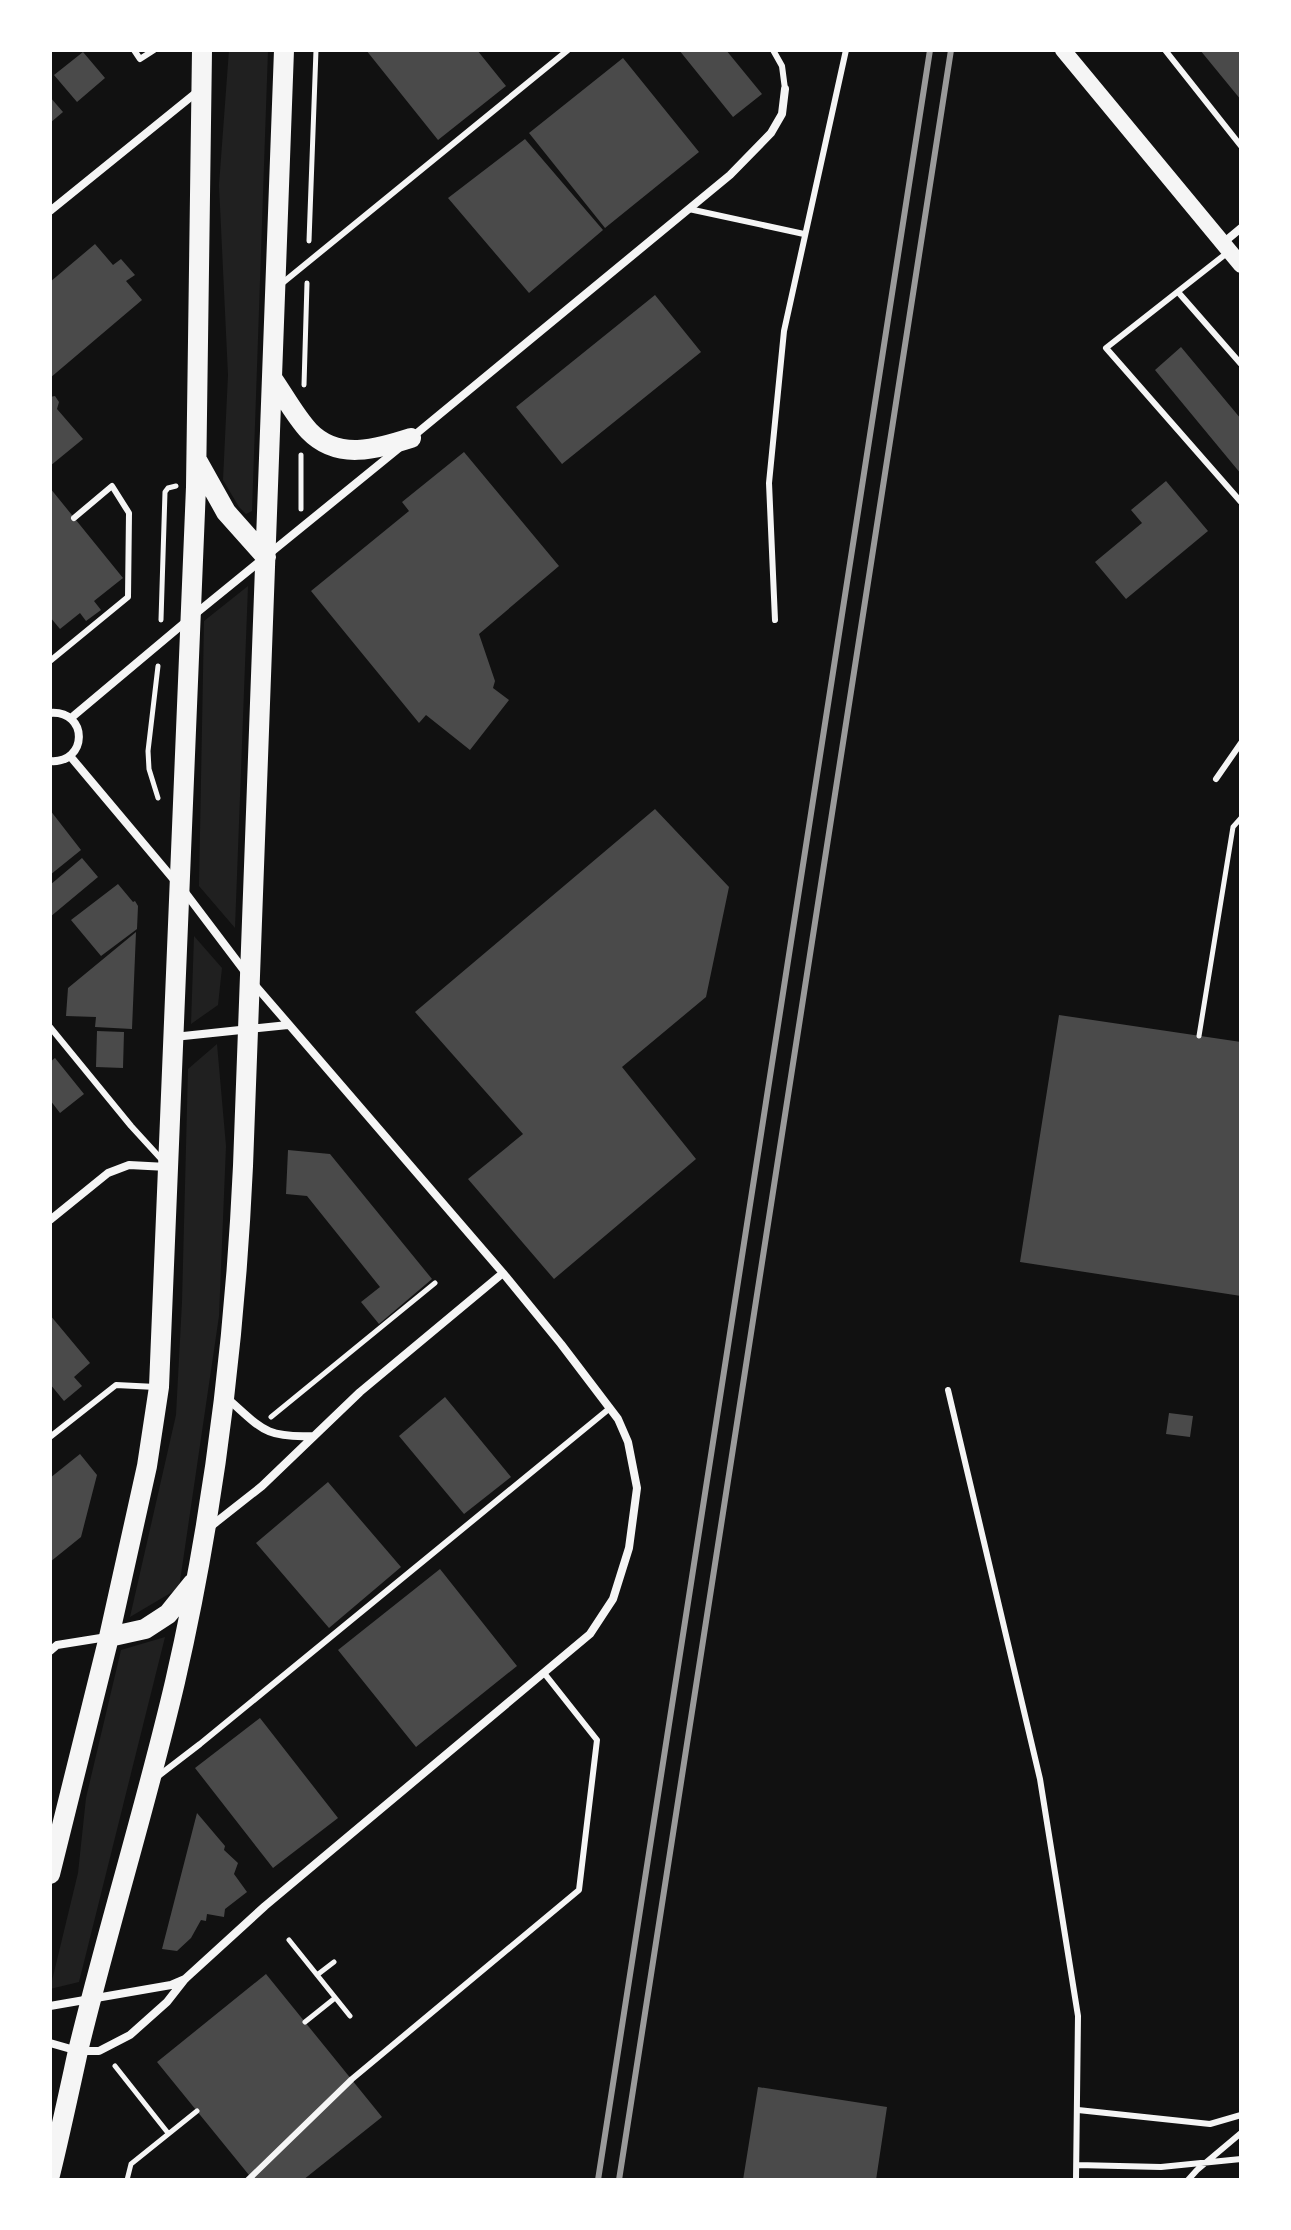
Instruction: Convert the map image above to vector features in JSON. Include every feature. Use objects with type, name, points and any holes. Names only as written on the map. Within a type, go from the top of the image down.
[{"type":"main road","points":[[50,1873],[109,1637],[147,1466],[159,1387],[196,459],[202,50]]},
{"type":"main road","points":[[50,2175],[78,2051],[175,1682],[204,1532],[225,1396],[240,1237],[284,50]]},
{"type":"main road","points":[[1063,50],[1241,265]]},
{"type":"main road","points":[[272,378],[310,432],[338,449],[371,450],[411,438]]},
{"type":"main road","points":[[196,459],[226,512],[266,557]]},
{"type":"main road","points":[[109,1637],[145,1629],[168,1614],[195,1581]]},
{"type":"street","points":[[50,211],[201,89]]},
{"type":"street","points":[[71,718],[730,175],[771,133],[782,114],[785,89]]},
{"type":"street","points":[[1226,247],[1241,228]]},
{"type":"street","points":[[50,713],[59,712],[71,718],[76,725],[79,741],[70,756],[64,760],[50,761]]},
{"type":"street","points":[[50,2043],[78,2051],[99,2051],[130,2035],[167,2002],[185,1979],[265,1906],[590,1634],[613,1599],[629,1548],[637,1488],[628,1442],[618,1419],[561,1344],[288,1025],[180,886],[70,756]]},
{"type":"street","points":[[174,1037],[288,1025]]},
{"type":"street","points":[[50,1220],[108,1173],[129,1165],[168,1167]]},
{"type":"street","points":[[204,1532],[262,1486],[360,1392],[503,1273]]},
{"type":"street","points":[[225,1396],[269,1432],[278,1436],[314,1436]]},
{"type":"street","points":[[50,1651],[57,1645],[109,1637]]},
{"type":"street","points":[[50,2006],[171,1985],[185,1979]]},
{"type":"lane","points":[[134,50],[140,59],[154,50]]},
{"type":"lane","points":[[276,288],[568,50]]},
{"type":"lane","points":[[773,50],[782,66],[785,89]]},
{"type":"lane","points":[[775,620],[769,483],[784,331],[846,50]]},
{"type":"lane","points":[[1165,50],[1241,146]]},
{"type":"lane","points":[[689,209],[804,234]]},
{"type":"lane","points":[[1226,247],[1178,292],[1106,348],[1241,502]]},
{"type":"lane","points":[[1178,292],[1241,364]]},
{"type":"lane","points":[[50,661],[128,597],[129,513],[112,486],[74,518]]},
{"type":"lane","points":[[1216,779],[1241,743]]},
{"type":"lane","points":[[50,1027],[168,1167]]},
{"type":"lane","points":[[50,1437],[116,1385],[159,1387]]},
{"type":"lane","points":[[948,1390],[1040,1779],[1078,2016],[1076,2180]]},
{"type":"lane","points":[[149,1783],[610,1408]]},
{"type":"lane","points":[[248,2180],[352,2079],[579,1890],[597,1740],[544,1673]]},
{"type":"lane","points":[[1078,2110],[1210,2124],[1241,2115]]},
{"type":"lane","points":[[1188,2180],[1241,2133]]},
{"type":"lane","points":[[1077,2165],[1161,2167],[1241,2159]]},
{"type":"path","points":[[161,643],[165,492],[174,486]]},
{"type":"path","points":[[1199,1036],[1233,827],[1241,818]]},
{"type":"path","points":[[271,1417],[435,1283]]},
{"type":"path","points":[[289,1940],[350,2016]]},
{"type":"path","points":[[317,1975],[334,1962]]},
{"type":"path","points":[[305,2022],[335,1998]]},
{"type":"path","points":[[115,2066],[168,2133]]},
{"type":"path","points":[[127,2180],[131,2164],[197,2111]]},
{"type":"shaded area","points":[[229,50],[268,50],[252,511],[246,514],[223,480],[228,375],[219,185]]},
{"type":"shaded area","points":[[248,586],[235,928],[199,886],[204,621]]},
{"type":"shaded area","points":[[194,936],[222,968],[218,1005],[191,1024]]},
{"type":"shaded area","points":[[217,1044],[226,1146],[219,1316],[179,1588],[130,1617],[176,1415],[188,1069]]},
{"type":"shaded area","points":[[165,1637],[79,1982],[50,1989],[78,1873],[86,1798],[121,1650]]},
{"type":"building","points":[[366,50],[477,50],[506,86],[438,140]]},
{"type":"building","points":[[679,50],[726,50],[762,94],[733,117]]},
{"type":"building","points":[[1200,50],[1241,50],[1241,100]]},
{"type":"building","points":[[83,52],[105,78],[77,102],[54,75]]},
{"type":"building","points":[[623,58],[699,152],[605,228],[529,133]]},
{"type":"building","points":[[50,97],[63,112],[50,123]]},
{"type":"building","points":[[525,139],[603,230],[529,293],[448,198]]},
{"type":"building","points":[[95,244],[113,265],[121,259],[135,275],[126,281],[142,300],[50,378],[50,282]]},
{"type":"building","points":[[655,295],[701,352],[562,464],[516,407]]},
{"type":"building","points":[[1181,347],[1241,419],[1241,474],[1155,370]]},
{"type":"building","points":[[55,396],[59,402],[57,409],[83,439],[50,466],[50,397]]},
{"type":"building","points":[[464,452],[559,566],[479,634],[495,681],[493,688],[509,700],[470,750],[426,715],[419,723],[311,591],[409,511],[402,502]]},
{"type":"building","points":[[1166,481],[1208,531],[1126,599],[1095,562],[1142,523],[1131,510]]},
{"type":"building","points":[[50,488],[123,578],[94,601],[101,610],[86,621],[80,613],[60,629],[50,617]]},
{"type":"building","points":[[655,809],[729,887],[706,997],[622,1067],[696,1159],[554,1279],[468,1179],[523,1134],[415,1012]]},
{"type":"building","points":[[50,810],[81,850],[50,875]]},
{"type":"building","points":[[82,858],[98,877],[50,917],[50,885]]},
{"type":"building","points":[[118,884],[138,906],[137,929],[101,956],[71,920]]},
{"type":"building","points":[[136,932],[132,1029],[95,1027],[96,1017],[66,1016],[68,988]]},
{"type":"building","points":[[1059,1015],[1241,1042],[1241,1296],[1020,1262]]},
{"type":"building","points":[[97,1031],[124,1032],[123,1068],[96,1067]]},
{"type":"building","points":[[55,1058],[84,1094],[60,1113],[50,1100],[50,1062]]},
{"type":"building","points":[[288,1150],[330,1154],[432,1279],[379,1324],[361,1302],[380,1287],[307,1196],[286,1194]]},
{"type":"building","points":[[50,1315],[90,1363],[74,1377],[82,1386],[64,1401],[50,1384]]},
{"type":"building","points":[[445,1397],[511,1477],[464,1514],[399,1436]]},
{"type":"building","points":[[1169,1413],[1193,1416],[1190,1437],[1166,1434]]},
{"type":"building","points":[[80,1454],[97,1475],[81,1537],[50,1562],[50,1478]]},
{"type":"building","points":[[328,1482],[401,1567],[329,1628],[256,1543]]},
{"type":"building","points":[[440,1569],[517,1666],[416,1747],[338,1650]]},
{"type":"building","points":[[260,1718],[338,1818],[273,1868],[195,1768]]},
{"type":"building","points":[[197,1813],[225,1846],[224,1850],[238,1863],[234,1874],[247,1892],[225,1909],[224,1917],[207,1914],[206,1921],[201,1920],[191,1938],[177,1951],[162,1949]]},
{"type":"building","points":[[266,1974],[382,2117],[303,2180],[253,2180],[157,2062]]},
{"type":"building","points":[[758,2087],[887,2107],[876,2180],[743,2180]]},
{"type":"railway","points":[[598,2180],[930,50]]},
{"type":"railway","points":[[619,2180],[951,50]]}]
